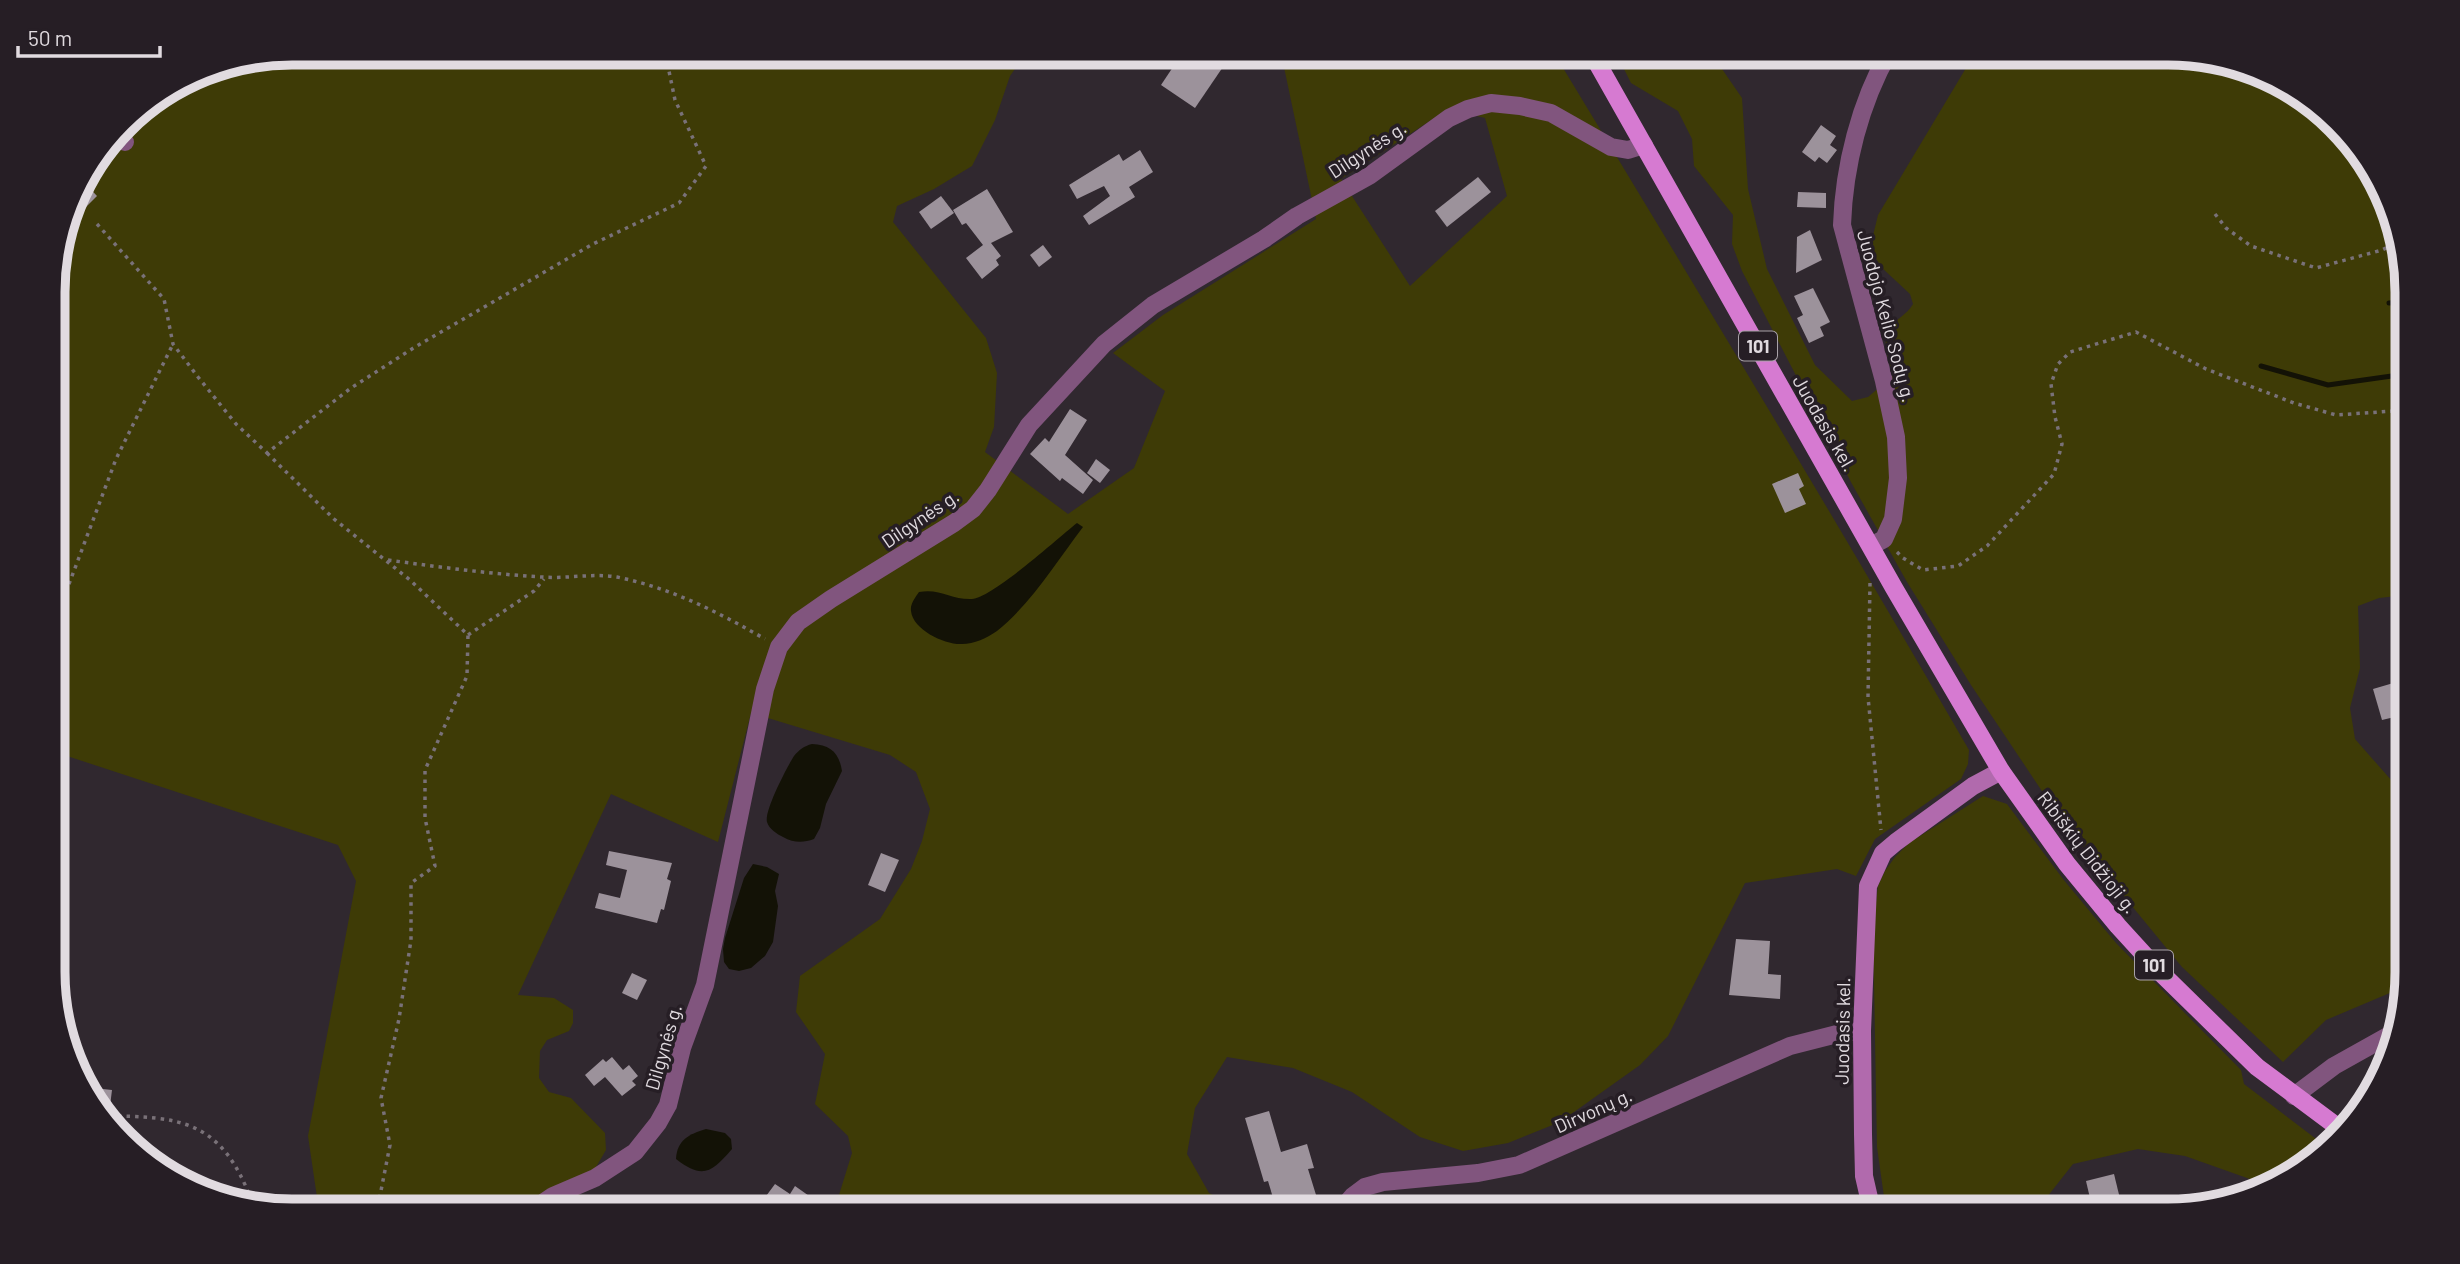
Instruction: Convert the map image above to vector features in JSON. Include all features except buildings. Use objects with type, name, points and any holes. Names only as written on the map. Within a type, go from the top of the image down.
[{"type":"main road","name":"Juodasis kel.","points":[[1598,65],[1878,542]]},
{"type":"main road","name":"Ribiškių Didžioji g.","points":[[1878,542],[2001,771],[2067,864],[2160,972],[2257,1067],[2335,1126]]},
{"type":"street","name":"Juodojo Kelio Sodų g.","points":[[1878,542],[1893,519],[1898,478],[1896,437],[1884,381],[1842,225],[1844,192],[1853,145],[1882,65]]},
{"type":"street","name":"Dilgynės g.","points":[[549,1199],[595,1178],[635,1152],[658,1123],[668,1105],[682,1048],[705,985],[765,689],[779,647],[798,622],[972,509],[1001,472],[1029,425],[1051,400],[1104,344],[1153,305],[1264,239],[1297,216],[1369,176],[1449,118],[1491,103],[1520,106],[1551,113],[1611,147],[1628,150],[1644,145]]},
{"type":"street","name":"Juodasis kel.","points":[[1869,1199],[1864,1176],[1862,1031],[1868,886],[1883,853],[1973,786],[2001,771]]},
{"type":"street","name":"Dirvonų g.","points":[[1350,1199],[1365,1187],[1383,1182],[1478,1173],[1519,1165],[1790,1046],[1842,1033],[1862,1031]]},
{"type":"street","points":[[2294,1096],[2334,1066],[2385,1037]]},
{"type":"path","points":[[267,453],[351,388],[415,347],[593,244],[679,203],[706,166],[675,100],[668,65]]},
{"type":"path","points":[[2215,214],[2226,228],[2251,246],[2316,268],[2390,246]]},
{"type":"path","points":[[97,223],[164,299],[173,344],[236,424],[334,519],[385,560],[468,635],[467,676],[425,771],[425,818],[435,866],[411,883],[411,940],[399,1019],[381,1098],[390,1144],[379,1199]]},
{"type":"path","points":[[1883,853],[1868,697],[1878,542],[1923,570],[1958,566],[1987,546],[2054,474],[2062,444],[2051,384],[2058,364],[2070,352],[2136,332],[2206,369],[2294,403],[2336,415],[2395,411]]},
{"type":"path","points":[[65,595],[116,458],[173,344]]},
{"type":"path","points":[[385,560],[545,578],[615,577],[676,593],[724,615],[779,647]]},
{"type":"path","points":[[468,635],[534,591],[545,578]]},
{"type":"path","points":[[116,1115],[144,1116],[185,1124],[207,1133],[222,1146],[244,1181],[249,1195]]},
{"type":"shaded area","points":[[277,65],[1018,65],[1010,76],[995,120],[972,166],[934,189],[897,206],[893,222],[986,338],[997,373],[994,427],[985,452],[1068,514],[1134,468],[1165,391],[1113,353],[1163,315],[1316,219],[1284,65],[1561,65],[1969,750],[1968,764],[1961,779],[1875,839],[1856,876],[1837,869],[1745,883],[1668,1036],[1640,1065],[1560,1122],[1508,1143],[1463,1151],[1420,1137],[1352,1092],[1293,1068],[1227,1057],[1195,1108],[1187,1154],[1209,1193],[1221,1199],[838,1199],[852,1153],[848,1136],[815,1104],[825,1054],[796,1012],[800,976],[880,919],[911,869],[930,809],[916,772],[890,755],[751,713],[718,842],[611,794],[518,995],[554,998],[573,1010],[573,1023],[569,1031],[547,1040],[540,1051],[539,1078],[549,1092],[571,1098],[605,1133],[606,1150],[577,1199],[317,1199],[308,1136],[356,881],[338,845],[65,755],[65,277],[72,233],[95,178],[121,142],[142,121],[166,103],[205,82],[233,72]],"holes":[[[1448,109],[1485,118],[1507,196],[1410,286],[1341,179]]]},
{"type":"shaded area","points":[[1622,65],[1719,65],[1742,98],[1748,189],[1767,269],[1815,365],[1852,401],[1868,397],[1893,376],[1887,352],[1887,334],[1913,304],[1910,294],[1881,267],[1870,248],[1878,215],[1968,65],[2168,65],[2227,72],[2269,88],[2294,103],[2329,131],[2365,178],[2388,233],[2393,262],[2395,596],[2379,598],[2358,606],[2360,668],[2350,708],[2355,739],[2395,783],[2394,991],[2326,1020],[2283,1062],[2182,967],[2062,821],[1971,685],[1907,582],[1852,484],[1742,271],[1732,244],[1733,215],[1694,166],[1692,139],[1678,111],[1631,83]]},
{"type":"shaded area","points":[[1077,523],[1083,527],[1043,582],[1009,620],[989,636],[976,642],[955,644],[931,635],[913,618],[911,606],[919,592],[933,592],[965,599],[982,596],[1041,554]]},
{"type":"shaded area","points":[[812,744],[833,751],[839,759],[842,771],[826,804],[820,828],[814,839],[802,842],[787,839],[774,831],[768,825],[767,816],[794,756],[802,748]]},
{"type":"shaded area","points":[[1983,796],[2007,804],[2063,879],[2116,943],[2241,1070],[2244,1084],[2319,1142],[2294,1161],[2256,1181],[2185,1156],[2138,1149],[2073,1164],[2045,1199],[1884,1199],[1877,1147],[1873,928],[1878,886],[1895,857],[1909,843]]},
{"type":"shaded area","points":[[753,864],[767,867],[779,874],[775,891],[778,906],[773,942],[765,956],[751,968],[739,971],[729,969],[724,962],[723,949],[744,878]]},
{"type":"shaded area","points":[[706,1129],[725,1133],[731,1139],[732,1149],[713,1168],[693,1170],[676,1159],[677,1152],[681,1142]]},
{"type":"waterway","points":[[2389,303],[2395,303]]},
{"type":"waterway","points":[[2261,366],[2328,385],[2395,376]]}]
